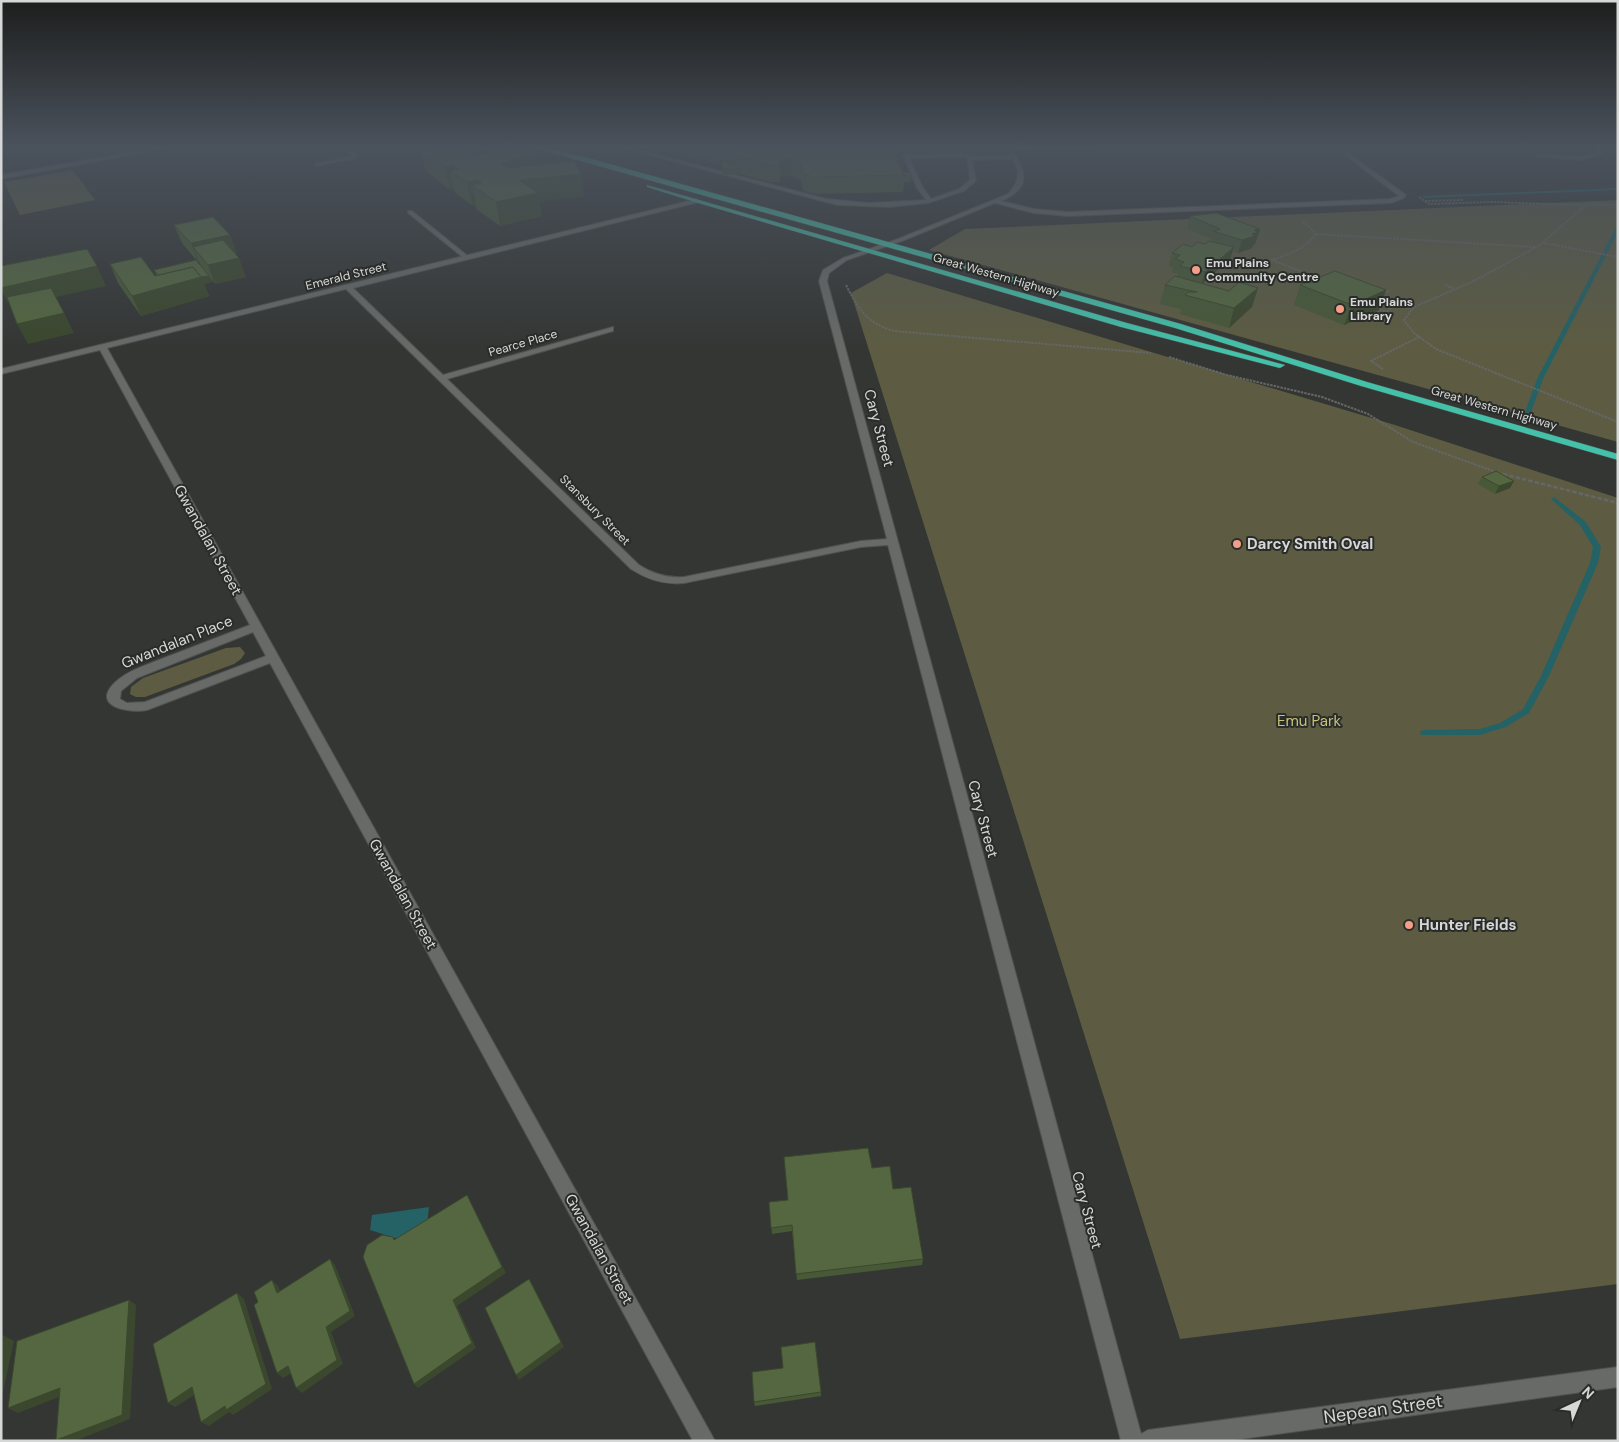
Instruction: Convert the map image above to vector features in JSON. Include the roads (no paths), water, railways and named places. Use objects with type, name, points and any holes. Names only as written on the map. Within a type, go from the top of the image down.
[{"type":"highway","name":"Great Western Highway","points":[[736,213],[1180,340],[1364,384]]},
{"type":"highway","name":"Great Western Highway","points":[[779,213],[1187,328],[1364,384],[1618,457]]},
{"type":"street","points":[[412,213],[467,258]]},
{"type":"street","name":"Emerald Street","points":[[1,372],[650,213]]},
{"type":"street","name":"Cary Street","points":[[968,213],[888,244],[864,250],[831,267],[823,281],[1132,1441]]},
{"type":"street","points":[[1056,213],[1096,213]]},
{"type":"street","name":"Stansbury Street","points":[[348,287],[635,567],[653,578],[665,581],[684,580],[861,544],[892,542]]},
{"type":"street","name":"Pearce Place","points":[[443,378],[610,329]]},
{"type":"street","name":"Gwandalan Street","points":[[102,347],[705,1441]]},
{"type":"street","name":"Gwandalan Place","points":[[256,628],[133,675],[116,687],[112,696],[113,700],[125,709],[148,706],[272,658]]},
{"type":"street","name":"Nepean Street","points":[[1148,1441],[1618,1377]]},
{"type":"water","points":[[429,1207],[427,1226],[404,1241],[370,1230],[372,1215]]},
{"type":"waterway","points":[[1528,412],[1540,379],[1618,227]]},
{"type":"waterway","points":[[1424,733],[1480,732],[1503,725],[1526,711],[1545,676],[1594,563],[1597,547],[1583,524],[1554,499]]},
{"type":"place","name":"Emu Plains Community Centre","points":[[1196,270]]},
{"type":"place","name":"Emu Plains Library","points":[[1340,309]]},
{"type":"place","name":"Darcy Smith Oval","points":[[1237,544]]},
{"type":"place","name":"Hunter Fields","points":[[1409,925]]},
{"type":"park label","name":"Emu Park","points":[[1309,721]]}]
